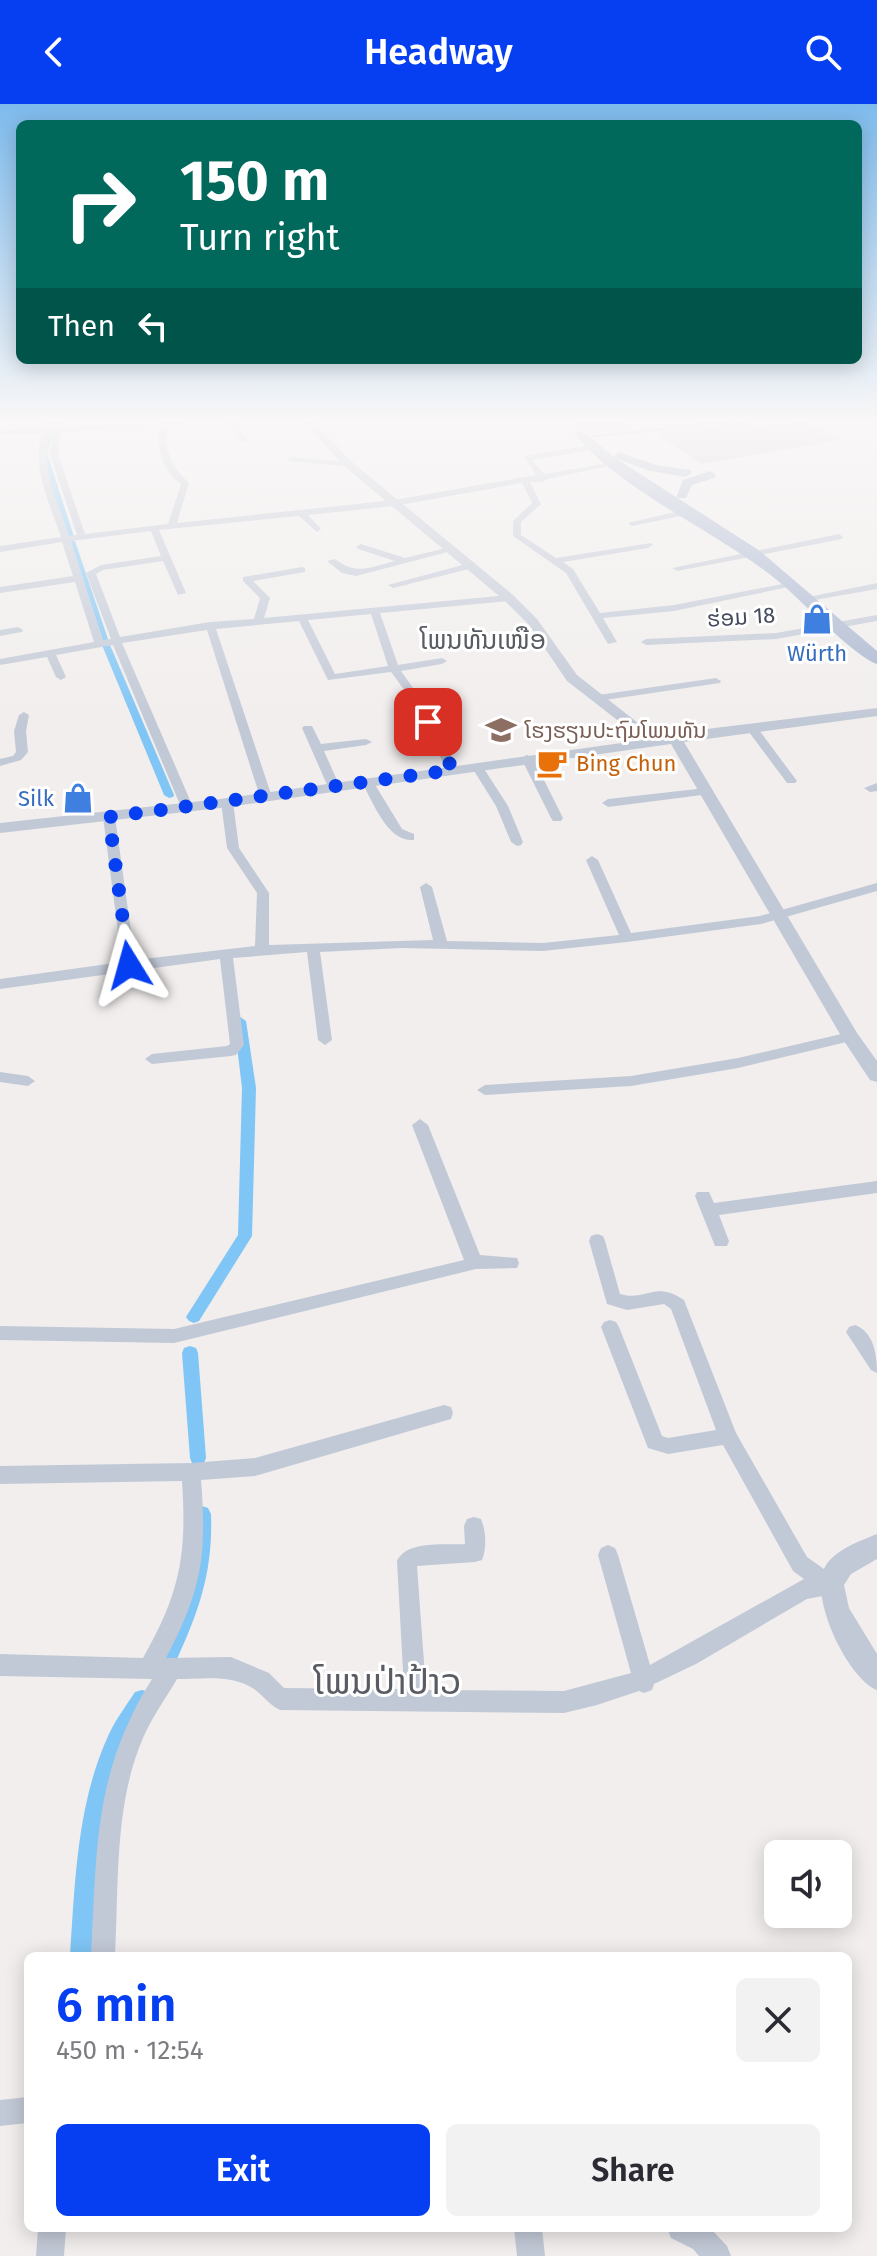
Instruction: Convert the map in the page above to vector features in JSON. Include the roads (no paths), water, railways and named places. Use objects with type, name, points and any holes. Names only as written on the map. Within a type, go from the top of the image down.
[{"type":"main road","points":[[708,522],[793,585],[877,659]]},
{"type":"street","points":[[61,522],[99,643]]},
{"type":"street","points":[[77,522],[82,537]]},
{"type":"street","points":[[0,549],[205,522]]},
{"type":"street","points":[[311,522],[317,529]]},
{"type":"street","points":[[417,522],[509,598],[533,622],[572,678],[652,740]]},
{"type":"street","points":[[517,522],[517,536],[558,560],[580,584],[612,642]]},
{"type":"street","points":[[154,528],[181,593]]},
{"type":"street","points":[[677,568],[748,550],[839,537]]},
{"type":"street","points":[[558,560],[648,545]]},
{"type":"street","points":[[361,547],[406,561]]},
{"type":"street","points":[[332,561],[353,573],[450,550]]},
{"type":"street","points":[[166,558],[101,568],[91,573],[187,807]]},
{"type":"street","points":[[393,585],[470,566]]},
{"type":"street","points":[[259,620],[265,598],[246,579],[302,570]]},
{"type":"street","points":[[0,590],[80,578]]},
{"type":"street","points":[[598,616],[674,608],[793,585]]},
{"type":"street","points":[[809,598],[877,586]]},
{"type":"street","points":[[0,662],[116,639],[210,625],[509,598]]},
{"type":"street","points":[[374,610],[395,670],[416,699],[453,770]]},
{"type":"street","points":[[302,617],[332,678],[442,661]]},
{"type":"street","name":"ຮ່ອມ 18","points":[[646,642],[776,636],[877,618]]},
{"type":"street","points":[[210,625],[266,797]]},
{"type":"street","points":[[0,633],[18,630]]},
{"type":"street","points":[[50,652],[61,677]]},
{"type":"street","points":[[598,698],[716,681]]},
{"type":"street","points":[[0,828],[266,797],[652,740],[877,712]]},
{"type":"street","points":[[0,763],[17,758],[22,752],[20,731],[24,715]]},
{"type":"street","points":[[308,728],[334,787]]},
{"type":"street","points":[[752,728],[791,781]]},
{"type":"street","points":[[674,737],[850,1037],[877,1075]]},
{"type":"street","points":[[317,748],[366,742]]},
{"type":"street","points":[[527,758],[557,818]]},
{"type":"street","points":[[477,766],[502,806],[517,842]]},
{"type":"street","points":[[368,783],[397,831],[410,837]]},
{"type":"street","points":[[608,803],[706,792]]},
{"type":"street","points":[[227,802],[233,848],[257,879],[263,893],[262,950]]},
{"type":"street","points":[[109,817],[129,965]]},
{"type":"street","points":[[592,860],[627,938]]},
{"type":"street","points":[[426,887],[441,944]]},
{"type":"street","points":[[0,984],[262,950],[441,944],[543,947],[627,938],[779,916],[877,887]]},
{"type":"street","points":[[313,948],[325,1040]]},
{"type":"street","points":[[152,1059],[231,1051],[237,1045],[226,955]]},
{"type":"street","points":[[485,1090],[631,1081],[738,1063],[850,1037]]},
{"type":"street","points":[[0,1077],[28,1081]]},
{"type":"street","points":[[420,1125],[474,1262]]},
{"type":"street","points":[[721,1241],[707,1203],[877,1187]]},
{"type":"street","points":[[597,1241],[613,1299],[627,1303],[666,1297],[678,1305],[728,1436],[800,1564],[831,1586]]},
{"type":"street","points":[[0,1333],[183,1335],[474,1262],[511,1263]]},
{"type":"street","points":[[610,1327],[655,1442],[668,1446],[728,1436]]},
{"type":"street","points":[[855,1332],[877,1365]]},
{"type":"street","points":[[0,1475],[191,1472],[265,1465],[444,1413]]},
{"type":"street","points":[[103,1952],[113,1813],[121,1768],[160,1667],[162,1647],[190,1576],[195,1544],[191,1472]]},
{"type":"street","points":[[416,1701],[407,1561],[413,1557],[475,1553],[474,1526]]},
{"type":"street","points":[[877,1546],[845,1564],[834,1574],[831,1586],[839,1617],[877,1677]]},
{"type":"street","points":[[608,1555],[644,1682]]},
{"type":"street","points":[[0,1665],[231,1668],[248,1673],[280,1699],[564,1702],[606,1695],[644,1682],[804,1589],[831,1586]]},
{"type":"street","points":[[0,2113],[24,2110]]},
{"type":"street","points":[[50,2256],[52,2232]]},
{"type":"street","points":[[528,2232],[531,2256]]},
{"type":"street","points":[[689,2232],[703,2239],[717,2256]]},
{"type":"waterway","points":[[65,522],[70,537]]},
{"type":"waterway","points":[[71,541],[104,639]]},
{"type":"waterway","points":[[106,645],[169,795]]},
{"type":"waterway","points":[[194,1317],[245,1236],[249,1088],[240,1021]]},
{"type":"waterway","points":[[190,1353],[198,1458]]},
{"type":"waterway","points":[[170,1652],[186,1617],[200,1569],[202,1514]]},
{"type":"waterway","points":[[81,1952],[86,1877],[97,1798],[116,1741],[142,1699]]},
{"type":"place","name":"Würth","points":[[817,619]]},
{"type":"place","name":"ໂຮງຮຽນປະຖົມໂພນທັນ","points":[[501,730]]},
{"type":"place","name":"Bing Chun","points":[[552,763]]},
{"type":"place","name":"Silk","points":[[78,798]]},
{"type":"district","name":"ໂພນທັນເໜືອ","points":[[483,640]]},
{"type":"district","name":"ໂພນປ່າປ້າວ","points":[[388,1682]]}]
